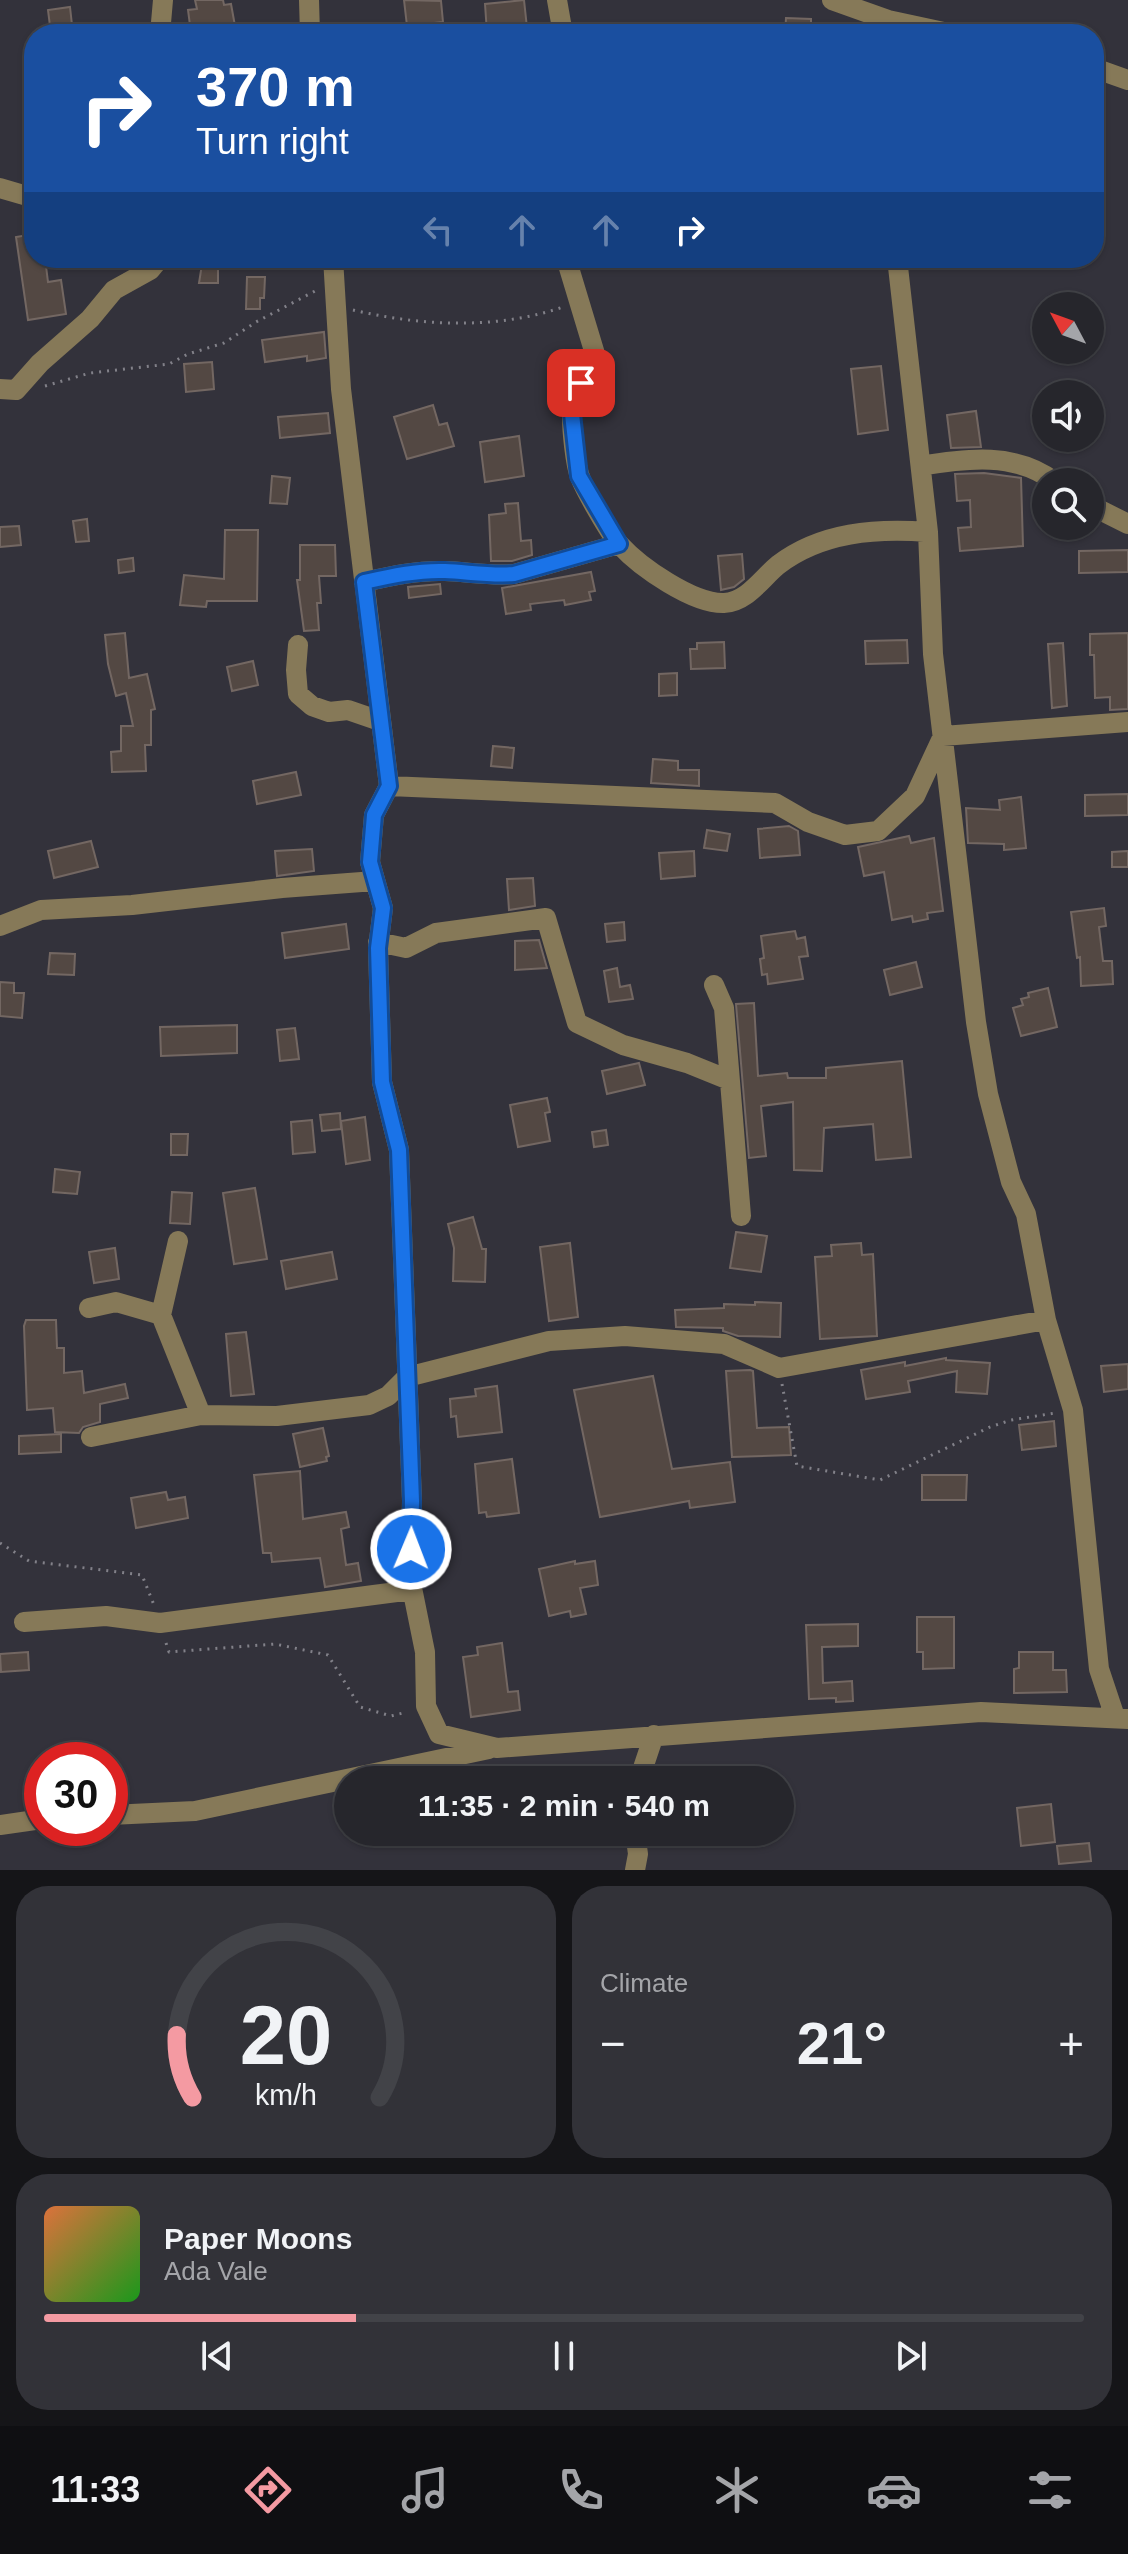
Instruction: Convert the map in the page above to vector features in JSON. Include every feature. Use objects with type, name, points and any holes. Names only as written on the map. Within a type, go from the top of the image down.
[{"type":"street","points":[[161,24],[163,0]]},
{"type":"street","points":[[309,0],[310,24]]},
{"type":"street","points":[[557,0],[561,24]]},
{"type":"street","points":[[832,0],[880,24]]},
{"type":"street","points":[[1104,72],[1128,80]]},
{"type":"street","points":[[0,188],[24,195]]},
{"type":"street","points":[[8,389],[90,319],[114,290],[152,268]]},
{"type":"street","points":[[333,268],[341,389],[389,786],[374,815],[370,862],[383,908],[378,942],[382,1082],[399,1150],[412,1590],[425,1652],[426,1706],[439,1734],[497,1748]]},
{"type":"street","points":[[569,268],[595,354],[581,383],[572,414],[579,476],[619,544],[662,579],[698,598],[725,603],[748,593],[779,564],[806,548],[854,532],[896,529],[928,532]]},
{"type":"street","points":[[128,1814],[195,1811],[497,1748],[981,1712],[1121,1718],[1099,1669],[1073,1410],[1046,1320],[1026,1214],[1011,1182],[988,1094],[976,1022],[933,654],[928,532],[898,268]]},
{"type":"street","points":[[921,466],[1004,459],[1033,468]]},
{"type":"street","points":[[1104,512],[1128,524]]},
{"type":"street","points":[[364,582],[423,571],[514,574],[619,544]]},
{"type":"street","points":[[298,645],[298,694],[312,706],[329,712],[348,710],[380,721]]},
{"type":"street","points":[[943,736],[1128,722]]},
{"type":"street","points":[[389,786],[775,803],[808,822],[845,835],[878,831],[915,796],[943,736]]},
{"type":"street","points":[[0,926],[41,910],[132,905],[375,881]]},
{"type":"street","points":[[378,942],[406,948],[436,933],[546,918],[577,1023],[623,1045],[687,1063],[729,1080]]},
{"type":"street","points":[[714,985],[724,1008],[741,1216]]},
{"type":"street","points":[[178,1241],[161,1315],[201,1415]]},
{"type":"street","points":[[89,1308],[116,1302],[161,1315]]},
{"type":"street","points":[[91,1437],[201,1415],[277,1416],[369,1405],[388,1396],[407,1377],[549,1341],[625,1336],[724,1344],[779,1368],[1046,1320]]},
{"type":"street","points":[[24,1622],[106,1616],[160,1623],[412,1590]]},
{"type":"street","points":[[644,1766],[654,1735]]},
{"type":"street","points":[[0,1825],[24,1822]]},
{"type":"street","points":[[635,1870],[637,1846]]},
{"type":"path","points":[[8,389],[55,385],[90,373],[169,364],[188,354],[224,343],[334,280]]},
{"type":"path","points":[[336,306],[392,319],[440,324],[545,313],[578,302]]},
{"type":"path","points":[[779,1368],[797,1466],[880,1480],[990,1427],[1011,1420],[1073,1410]]},
{"type":"building","points":[[195,0],[223,0],[224,5],[231,4],[235,24],[190,24],[188,10],[197,9]]},
{"type":"building","points":[[404,0],[441,1],[443,22],[407,24]]},
{"type":"building","points":[[524,0],[527,24],[486,24],[485,4]]},
{"type":"building","points":[[70,7],[72,24],[50,24],[48,10]]},
{"type":"building","points":[[786,18],[811,19],[811,24],[786,24]]},
{"type":"building","points":[[24,236],[24,268],[46,268],[48,282],[61,280],[66,314],[28,320],[16,237]]},
{"type":"building","points":[[201,268],[218,268],[218,283],[199,283]]},
{"type":"building","points":[[247,277],[265,277],[260,309],[246,309]]},
{"type":"building","points":[[324,332],[326,358],[307,361],[307,356],[265,362],[262,340]]},
{"type":"building","points":[[212,362],[214,389],[186,392],[184,364]]},
{"type":"building","points":[[881,366],[888,430],[858,434],[851,369]]},
{"type":"building","points":[[433,405],[439,425],[447,423],[454,446],[407,459],[394,417]]},
{"type":"building","points":[[976,411],[981,447],[951,448],[947,415]]},
{"type":"building","points":[[328,413],[330,433],[280,438],[278,417]]},
{"type":"building","points":[[519,436],[524,476],[485,482],[480,442]]},
{"type":"building","points":[[984,473],[1021,478],[1023,546],[960,551],[958,528],[971,527],[970,500],[957,501],[955,474]]},
{"type":"building","points":[[272,476],[290,478],[287,504],[270,503]]},
{"type":"building","points":[[518,503],[521,541],[531,540],[532,555],[512,561],[491,561],[489,515],[506,513],[505,504]]},
{"type":"building","points":[[87,519],[89,541],[76,542],[73,521]]},
{"type":"building","points":[[19,526],[21,545],[0,547],[0,527]]},
{"type":"building","points":[[225,530],[258,530],[257,601],[207,601],[206,607],[180,605],[184,575],[224,579]]},
{"type":"building","points":[[300,545],[335,545],[336,576],[319,576],[319,630],[304,631],[297,580],[300,580]]},
{"type":"building","points":[[1128,550],[1128,572],[1079,573],[1079,551]]},
{"type":"building","points":[[742,554],[744,579],[734,587],[721,590],[718,556]]},
{"type":"building","points":[[133,558],[134,571],[119,573],[118,560]]},
{"type":"building","points":[[591,572],[595,591],[589,592],[591,600],[565,605],[564,600],[530,604],[531,610],[506,614],[502,588]]},
{"type":"building","points":[[440,584],[441,594],[409,598],[408,587]]},
{"type":"building","points":[[125,633],[129,678],[147,674],[155,709],[151,710],[151,745],[145,745],[146,771],[112,772],[111,752],[121,751],[121,726],[133,726],[126,693],[116,696],[105,635]]},
{"type":"building","points":[[1128,633],[1128,709],[1110,710],[1110,697],[1095,698],[1090,634]]},
{"type":"building","points":[[907,640],[908,663],[866,664],[865,641]]},
{"type":"building","points":[[724,642],[725,668],[691,669],[690,649],[697,649],[697,643]]},
{"type":"building","points":[[1063,643],[1067,706],[1052,708],[1048,644]]},
{"type":"building","points":[[253,661],[258,685],[232,691],[227,667]]},
{"type":"building","points":[[677,673],[677,695],[659,696],[659,674]]},
{"type":"building","points":[[493,746],[514,748],[512,768],[491,766]]},
{"type":"building","points":[[653,759],[678,761],[678,770],[699,770],[699,786],[651,783]]},
{"type":"building","points":[[296,772],[301,795],[257,804],[253,781]]},
{"type":"building","points":[[1128,794],[1128,815],[1085,816],[1085,795]]},
{"type":"building","points":[[1021,797],[1026,848],[1004,850],[1004,844],[968,843],[966,808],[1000,810],[999,800]]},
{"type":"building","points":[[789,826],[798,831],[800,855],[760,858],[758,829]]},
{"type":"building","points":[[707,830],[730,834],[727,851],[704,848]]},
{"type":"building","points":[[909,836],[911,843],[934,838],[943,911],[927,913],[928,919],[913,922],[912,916],[892,920],[884,872],[864,876],[858,847]]},
{"type":"building","points":[[91,841],[98,867],[54,878],[48,851]]},
{"type":"building","points":[[312,849],[314,871],[277,876],[275,851]]},
{"type":"building","points":[[694,851],[695,876],[661,879],[659,853]]},
{"type":"building","points":[[1128,851],[1128,867],[1112,867],[1112,852]]},
{"type":"building","points":[[533,878],[535,906],[509,910],[507,879]]},
{"type":"building","points":[[1104,908],[1106,926],[1099,927],[1103,961],[1112,961],[1113,984],[1081,986],[1080,957],[1077,958],[1071,912]]},
{"type":"building","points":[[624,922],[625,940],[607,942],[605,924]]},
{"type":"building","points":[[346,924],[349,949],[285,958],[282,933]]},
{"type":"building","points":[[795,931],[797,939],[805,937],[808,956],[799,957],[803,979],[768,984],[767,974],[762,975],[760,959],[764,958],[761,936]]},
{"type":"building","points":[[539,940],[547,968],[515,970],[515,941]]},
{"type":"building","points":[[50,953],[75,954],[74,975],[48,974]]},
{"type":"building","points":[[916,962],[922,987],[890,995],[884,970]]},
{"type":"building","points":[[617,968],[620,987],[630,985],[633,999],[609,1002],[604,971]]},
{"type":"building","points":[[0,982],[14,983],[14,993],[24,993],[22,1018],[0,1016]]},
{"type":"building","points":[[1048,988],[1057,1027],[1021,1036],[1013,1008],[1023,1005],[1021,999],[1029,997],[1028,993]]},
{"type":"building","points":[[754,1003],[758,1076],[787,1073],[788,1078],[826,1078],[826,1068],[902,1061],[911,1157],[876,1160],[873,1124],[824,1128],[822,1171],[794,1170],[793,1102],[761,1106],[766,1156],[749,1158],[736,1004]]},
{"type":"building","points":[[237,1025],[237,1053],[161,1056],[160,1027]]},
{"type":"building","points":[[295,1028],[299,1059],[280,1061],[277,1030]]},
{"type":"building","points":[[639,1063],[645,1085],[607,1094],[602,1071]]},
{"type":"building","points":[[547,1098],[550,1112],[545,1113],[550,1141],[518,1147],[510,1105]]},
{"type":"building","points":[[340,1113],[341,1129],[322,1131],[320,1115]]},
{"type":"building","points":[[365,1117],[370,1160],[346,1164],[341,1121]]},
{"type":"building","points":[[312,1120],[315,1152],[293,1154],[291,1122]]},
{"type":"building","points":[[606,1130],[608,1145],[594,1147],[592,1132]]},
{"type":"building","points":[[171,1134],[188,1134],[187,1155],[171,1155]]},
{"type":"building","points":[[55,1169],[80,1172],[77,1194],[53,1192]]},
{"type":"building","points":[[255,1188],[267,1259],[234,1264],[223,1193]]},
{"type":"building","points":[[172,1192],[192,1193],[190,1224],[170,1223]]},
{"type":"building","points":[[473,1217],[482,1249],[486,1249],[485,1282],[453,1281],[454,1248],[448,1224]]},
{"type":"building","points":[[736,1232],[767,1236],[761,1272],[730,1268]]},
{"type":"building","points":[[570,1243],[578,1317],[549,1321],[540,1247]]},
{"type":"building","points":[[861,1243],[862,1255],[873,1254],[877,1336],[820,1339],[815,1257],[832,1256],[831,1245]]},
{"type":"building","points":[[115,1248],[119,1279],[94,1283],[89,1252]]},
{"type":"building","points":[[332,1252],[337,1279],[286,1289],[281,1261]]},
{"type":"building","points":[[755,1302],[781,1303],[780,1337],[738,1336],[723,1331],[723,1328],[676,1327],[675,1310],[724,1308],[724,1304],[755,1305]]},
{"type":"building","points":[[26,1320],[56,1320],[57,1348],[64,1348],[64,1373],[82,1371],[84,1393],[125,1384],[128,1398],[100,1404],[100,1422],[83,1427],[79,1433],[55,1432],[53,1408],[27,1410]]},
{"type":"building","points":[[246,1332],[254,1394],[231,1396],[226,1334]]},
{"type":"building","points":[[946,1358],[990,1363],[987,1394],[956,1392],[957,1371],[908,1381],[910,1392],[866,1399],[861,1370]]},
{"type":"building","points":[[1128,1364],[1128,1389],[1104,1392],[1101,1366]]},
{"type":"building","points":[[726,1371],[753,1371],[757,1428],[789,1427],[791,1455],[732,1457]]},
{"type":"building","points":[[653,1376],[672,1469],[730,1462],[735,1502],[690,1508],[689,1501],[600,1517],[574,1390]]},
{"type":"building","points":[[497,1386],[502,1432],[458,1437],[456,1416],[451,1417],[450,1399],[476,1396],[475,1389]]},
{"type":"building","points":[[1054,1421],[1056,1446],[1022,1450],[1019,1425]]},
{"type":"building","points":[[323,1428],[329,1456],[326,1457],[327,1461],[300,1467],[293,1434]]},
{"type":"building","points":[[61,1434],[61,1452],[19,1454],[19,1436]]},
{"type":"building","points":[[512,1459],[519,1513],[487,1517],[486,1512],[479,1513],[475,1464]]},
{"type":"building","points":[[300,1471],[303,1519],[346,1512],[349,1527],[341,1529],[346,1565],[358,1563],[361,1581],[325,1587],[320,1558],[272,1562],[271,1553],[263,1553],[254,1475]]},
{"type":"building","points":[[922,1475],[967,1475],[966,1500],[922,1500]]},
{"type":"building","points":[[166,1492],[168,1500],[185,1497],[188,1518],[136,1528],[131,1498]]},
{"type":"building","points":[[575,1561],[575,1564],[595,1561],[598,1585],[580,1588],[586,1614],[571,1617],[570,1611],[549,1616],[539,1569]]},
{"type":"building","points":[[917,1617],[954,1617],[954,1668],[923,1669],[923,1652],[917,1652]]},
{"type":"building","points":[[858,1624],[858,1646],[822,1647],[823,1683],[852,1681],[853,1701],[809,1699],[806,1625]]},
{"type":"building","points":[[502,1643],[508,1692],[518,1691],[520,1710],[471,1717],[463,1657],[478,1655],[477,1647]]},
{"type":"building","points":[[28,1652],[29,1670],[1,1672],[0,1654]]},
{"type":"building","points":[[1019,1652],[1053,1652],[1053,1670],[1066,1670],[1067,1692],[1014,1693],[1014,1669],[1019,1668]]},
{"type":"building","points":[[1051,1804],[1055,1842],[1021,1846],[1017,1808]]},
{"type":"building","points":[[1089,1843],[1091,1861],[1059,1864],[1057,1846]]},
{"type":"route","points":[[411,1549],[412,1501],[399,1150],[382,1082],[378,948],[383,908],[370,862],[374,815],[389,786],[364,582],[423,571],[514,574],[619,544],[579,476],[572,414],[581,383]]}]
